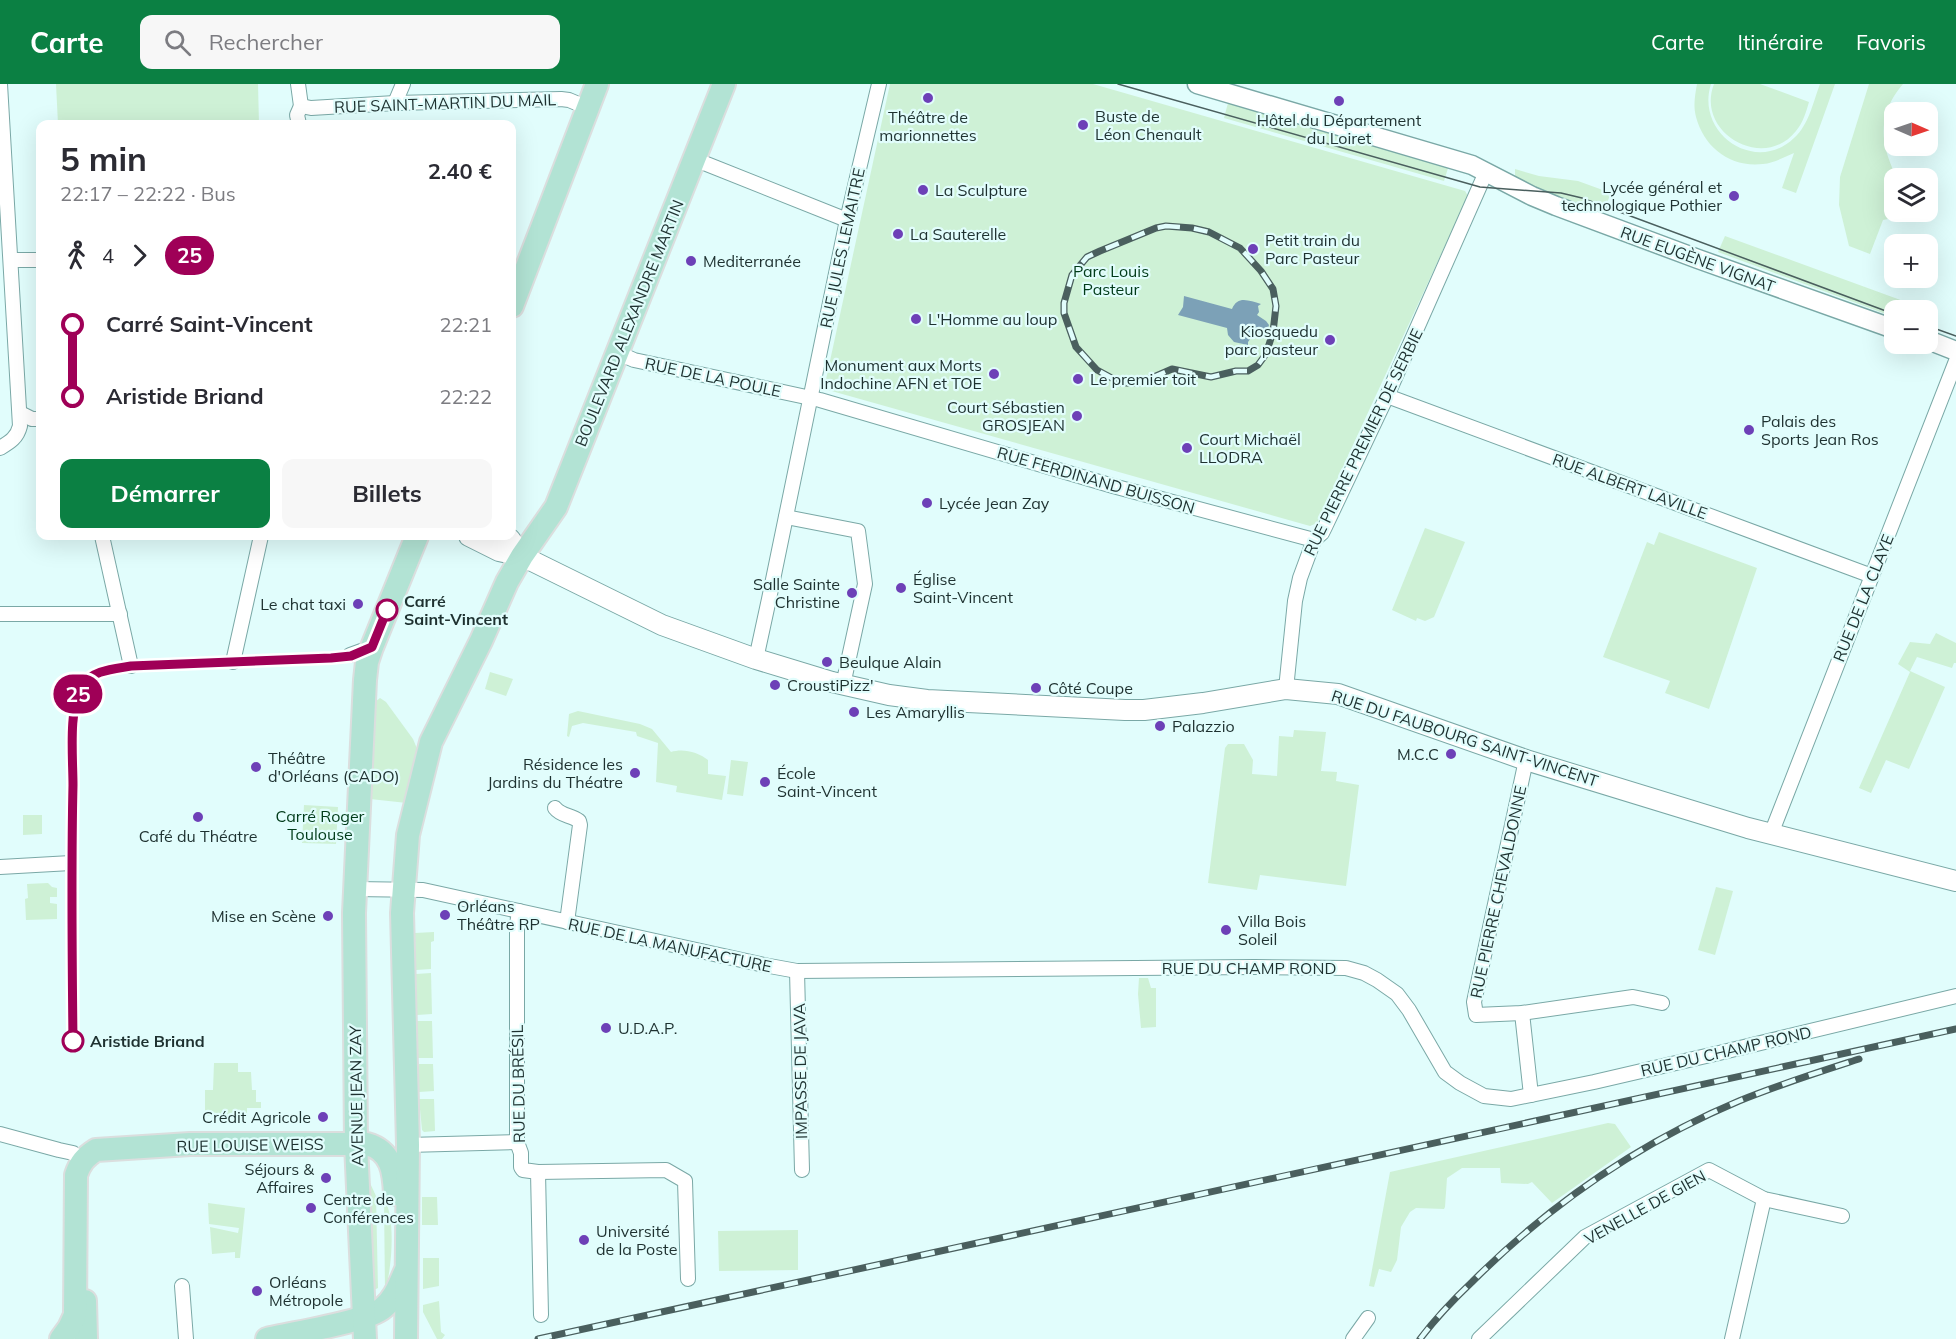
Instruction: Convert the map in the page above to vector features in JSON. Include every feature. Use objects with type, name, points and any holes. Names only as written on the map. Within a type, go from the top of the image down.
[{"type":"main road","points":[[516,287],[597,84]]},
{"type":"main road","name":"BOULEVARD ALEXANDRE MARTIN","points":[[408,883],[408,834],[431,742],[481,641],[507,582],[556,507],[724,84]]},
{"type":"main road","name":"AVENUE JEAN ZAY","points":[[365,1339],[356,1144],[354,913],[365,680],[372,647],[415,540]]},
{"type":"main road","name":"RUE DU FAUBOURG SAINT-VINCENT","points":[[477,540],[499,551],[522,556],[662,625],[756,659],[843,685],[927,700],[1125,710],[1203,703],[1286,689],[1346,696],[1526,760],[1748,828],[1956,881]]},
{"type":"main road","name":"RUE DU FAUBOURG SAINT-VINCENT","points":[[511,540],[522,556]]},
{"type":"main road","points":[[399,1339],[397,1290],[401,1184],[408,1145],[408,883]]},
{"type":"main road","name":"RUE LOUISE WEISS","points":[[78,1157],[96,1150],[172,1145],[356,1144],[374,1146],[384,1154],[401,1184]]},
{"type":"main road","points":[[61,1339],[75,1315],[78,1157]]},
{"type":"main road","points":[[401,1184],[408,1264],[406,1339]]},
{"type":"main road","points":[[75,1253],[85,1290],[86,1339]]},
{"type":"main road","points":[[272,1338],[364,1316],[382,1309],[397,1290],[408,1264]]},
{"type":"main road","points":[[272,1338],[307,1335],[330,1339]]},
{"type":"street","points":[[0,84],[20,412],[18,434],[0,448]]},
{"type":"street","points":[[298,84],[299,115]]},
{"type":"street","points":[[395,103],[402,84]]},
{"type":"street","name":"RUE JULES LEMAITRE","points":[[756,659],[847,220],[879,84]]},
{"type":"street","name":"RUE EUGÈNE VIGNAT","points":[[1202,85],[1455,159],[1556,206],[1884,325]]},
{"type":"street","name":"RUE SAINT-MARTIN DU MAIL","points":[[299,115],[311,108],[395,103],[561,99],[588,108]]},
{"type":"street","points":[[694,159],[847,220]]},
{"type":"street","name":"RUE PIERRE PREMIER DE SERBIE","points":[[1286,689],[1295,601],[1300,578],[1314,540],[1322,533],[1387,396],[1486,172]]},
{"type":"street","points":[[17,260],[36,260]]},
{"type":"street","points":[[1938,344],[1956,351]]},
{"type":"street","name":"RUE DE LA POULE","points":[[618,353],[634,360],[810,398]]},
{"type":"street","name":"RUE DE LA CLAYE","points":[[1771,834],[1956,362]]},
{"type":"street","name":"RUE ALBERT LAVILLE","points":[[1387,396],[1872,576]]},
{"type":"street","name":"RUE FERDINAND BUISSON","points":[[810,398],[1113,486],[1314,540]]},
{"type":"street","points":[[20,412],[36,419]]},
{"type":"street","points":[[786,517],[858,531],[865,584],[843,685]]},
{"type":"street","points":[[103,540],[131,666]]},
{"type":"street","points":[[233,662],[260,540]]},
{"type":"street","points":[[0,614],[120,614]]},
{"type":"street","points":[[351,656],[372,647]]},
{"type":"street","name":"RUE PIERRE CHEVALDONNE","points":[[1526,760],[1474,1002],[1476,1016],[1522,1013],[1633,997],[1662,1003]]},
{"type":"street","points":[[555,808],[560,813],[576,818],[580,825],[567,922]]},
{"type":"street","points":[[0,867],[72,863]]},
{"type":"street","name":"RUE DE LA MANUFACTURE","points":[[355,889],[408,883],[567,922],[797,971]]},
{"type":"street","name":"RUE DU BRÉSIL","points":[[519,911],[517,925],[517,1142],[523,1170],[538,1172]]},
{"type":"street","name":"RUE DU CHAMP ROND","points":[[797,971],[1265,967],[1351,969],[1377,980],[1397,994],[1409,1010],[1438,1063],[1454,1080],[1484,1096],[1511,1099],[1719,1053],[1956,996]]},
{"type":"street","name":"IMPASSE DE JAVA","points":[[797,971],[802,1170]]},
{"type":"street","points":[[1522,1013],[1531,1095]]},
{"type":"street","points":[[0,1134],[78,1157]]},
{"type":"street","points":[[408,1145],[517,1142]]},
{"type":"street","points":[[541,1315],[538,1172],[666,1170],[686,1181],[688,1278]]},
{"type":"street","name":"VENELLE DE GIEN","points":[[1479,1339],[1585,1237],[1709,1170],[1764,1199],[1842,1216]]},
{"type":"street","points":[[1732,1339],[1764,1199]]},
{"type":"street","points":[[182,1286],[186,1339]]},
{"type":"street","points":[[1353,1339],[1368,1318]]},
{"type":"green space","points":[[56,84],[258,84],[259,120],[58,120]]},
{"type":"green space","name":"Parc Louis Pasteur","points":[[890,84],[1093,84],[1465,191],[1468,196],[1317,523],[1310,526],[828,390],[825,384]]},
{"type":"green space","points":[[1697,84],[1711,84],[1708,102],[1712,119],[1720,133],[1732,144],[1747,150],[1763,152],[1779,148],[1794,138],[1807,120],[1820,84],[1835,84],[1796,193],[1782,188],[1794,153],[1771,162],[1751,164],[1729,159],[1712,146],[1705,138],[1696,117],[1694,105]]},
{"type":"green space","points":[[1714,84],[1760,84],[1809,102],[1798,128],[1783,143],[1767,148],[1751,147],[1736,141],[1723,131],[1714,118],[1711,102]]},
{"type":"green space","points":[[1869,84],[1903,84],[1891,102],[1884,102],[1884,156],[1888,156],[1892,168],[1884,168],[1884,220],[1870,254],[1849,246],[1839,205],[1840,177]]},
{"type":"green space","points":[[1228,103],[1406,155],[1449,165],[1444,181],[1224,118]]},
{"type":"green space","points":[[1515,169],[1539,176],[1578,181],[1611,193],[1602,215],[1549,196],[1515,177]]},
{"type":"green space","points":[[1725,236],[1901,300],[1884,300],[1884,313],[1718,252]]},
{"type":"green space","points":[[1425,528],[1465,542],[1434,617],[1425,621],[1417,618],[1416,621],[1392,610]]},
{"type":"green space","points":[[1659,532],[1757,568],[1709,709],[1665,693],[1670,681],[1603,657],[1647,542],[1654,545]]},
{"type":"green space","points":[[1936,633],[1956,643],[1956,663],[1952,668],[1917,657],[1910,671],[1945,687],[1909,769],[1886,760],[1871,793],[1859,788],[1910,672],[1898,664],[1910,642],[1930,644]]},
{"type":"green space","points":[[490,672],[513,679],[506,696],[485,689]]},
{"type":"green space","points":[[380,698],[386,702],[413,739],[418,751],[407,803],[370,799],[375,702]]},
{"type":"green space","points":[[578,711],[640,724],[652,729],[671,752],[685,751],[704,757],[708,760],[708,774],[726,776],[722,800],[676,792],[677,786],[656,782],[658,743],[637,736],[636,732],[583,723],[572,726],[569,737],[567,736],[569,714]]},
{"type":"green space","points":[[1294,730],[1326,732],[1321,771],[1337,772],[1336,781],[1359,785],[1346,886],[1260,875],[1257,890],[1208,883],[1225,748],[1228,744],[1244,744],[1253,760],[1252,774],[1277,776],[1279,736],[1293,737]]},
{"type":"green space","points":[[731,760],[748,762],[743,796],[727,794]]},
{"type":"green space","name":"Carré Roger Toulouse","points":[[304,805],[338,807],[336,844],[302,843]]},
{"type":"green space","points":[[23,815],[42,815],[42,834],[23,835]]},
{"type":"green space","points":[[48,883],[57,888],[57,897],[50,897],[50,903],[57,904],[57,919],[26,920],[27,884]]},
{"type":"green space","points":[[1716,887],[1733,891],[1715,955],[1698,950]]},
{"type":"green space","points":[[434,932],[434,941],[431,942],[431,969],[416,970],[415,933]]},
{"type":"green space","points":[[431,973],[432,1014],[417,1015],[416,974]]},
{"type":"green space","points":[[1139,978],[1148,978],[1151,988],[1156,988],[1156,1027],[1141,1028]]},
{"type":"green space","points":[[417,1021],[432,1021],[433,1058],[418,1058]]},
{"type":"green space","points":[[214,1063],[238,1063],[238,1072],[251,1072],[252,1090],[256,1090],[256,1102],[261,1102],[261,1108],[247,1108],[247,1116],[205,1116],[205,1090],[213,1090]]},
{"type":"green space","points":[[419,1064],[433,1064],[434,1091],[419,1092]]},
{"type":"green space","points":[[419,1099],[434,1099],[435,1131],[424,1132],[422,1130]]},
{"type":"green space","points":[[1608,1123],[1615,1124],[1631,1147],[1552,1203],[1532,1182],[1528,1184],[1501,1183],[1500,1168],[1462,1168],[1447,1178],[1444,1209],[1416,1208],[1410,1212],[1401,1227],[1397,1260],[1391,1272],[1379,1269],[1374,1287],[1369,1286],[1390,1172]]},
{"type":"green space","points":[[367,1183],[370,1183],[376,1196],[378,1288],[370,1292]]},
{"type":"green space","points":[[422,1197],[437,1197],[438,1225],[422,1225]]},
{"type":"green space","points":[[384,1199],[390,1218],[392,1244],[385,1291]]},
{"type":"green space","points":[[208,1203],[245,1208],[240,1258],[235,1258],[235,1252],[212,1254],[210,1227],[238,1233],[239,1228],[209,1224]]},
{"type":"green space","points":[[798,1230],[798,1270],[719,1271],[718,1231]]},
{"type":"green space","points":[[423,1258],[439,1258],[439,1286],[423,1289]]},
{"type":"green space","points":[[439,1301],[441,1332],[445,1335],[442,1339],[437,1339],[423,1312],[423,1305]]},
{"type":"water","points":[[1184,296],[1232,309],[1241,300],[1261,304],[1258,306],[1257,315],[1269,325],[1267,331],[1253,335],[1248,345],[1234,342],[1228,335],[1227,328],[1178,315],[1183,307]]},
{"type":"tram line","points":[[1118,84],[1480,187],[1561,193],[1582,198],[1884,310]]},
{"type":"tram line","points":[[1938,330],[1956,336]]},
{"type":"railway","points":[[1166,226],[1209,232],[1240,248],[1261,271],[1273,289],[1276,306],[1273,332],[1266,354],[1258,365],[1248,371],[1236,371],[1211,377],[1172,369],[1140,383],[1121,383],[1097,370],[1076,347],[1064,313],[1064,303],[1072,275],[1087,257],[1166,226]]},
{"type":"railway","points":[[538,1339],[1956,1029]]},
{"type":"railway","points":[[1420,1339],[1438,1316],[1501,1254],[1564,1202],[1631,1157],[1666,1136],[1739,1101],[1859,1059]]},
{"type":"bus line","name":"25","points":[[73,1041],[73,712],[82,686],[99,673],[131,666],[351,656],[372,647],[387,610]]},
{"type":"place","name":"Théâtre de marionnettes","points":[[928,98]]},
{"type":"place","name":"Hôtel du Département du Loiret","points":[[1339,101]]},
{"type":"place","name":"Buste de Léon Chenault","points":[[1083,125]]},
{"type":"place","name":"La Sculpture","points":[[923,190]]},
{"type":"place","name":"Lycée général et technologique Pothier","points":[[1734,196]]},
{"type":"place","name":"La Sauterelle","points":[[898,234]]},
{"type":"place","name":"Petit train du Parc Pasteur","points":[[1253,249]]},
{"type":"place","name":"Mediterranée","points":[[691,261]]},
{"type":"place","name":"L'Homme au loup","points":[[916,319]]},
{"type":"place","name":"Kiosquedu parc pasteur","points":[[1330,340]]},
{"type":"place","name":"Monument aux Morts Indochine AFN et TOE","points":[[994,374]]},
{"type":"place","name":"Le premier toit","points":[[1078,379]]},
{"type":"place","name":"Court Sébastien GROSJEAN","points":[[1077,416]]},
{"type":"place","name":"Palais des Sports Jean Ros","points":[[1749,430]]},
{"type":"place","name":"Court Michaël LLODRA","points":[[1187,448]]},
{"type":"place","name":"Lycée Jean Zay","points":[[927,503]]},
{"type":"place","name":"Église Saint-Vincent","points":[[901,588]]},
{"type":"place","name":"Salle Sainte Christine","points":[[852,593]]},
{"type":"place","name":"Le chat taxi","points":[[358,604]]},
{"type":"place","name":"Carré Saint-Vincent","points":[[387,610]]},
{"type":"place","name":"Beulque Alain","points":[[827,662]]},
{"type":"place","name":"CroustiPizz'","points":[[775,685]]},
{"type":"place","name":"Côté Coupe","points":[[1036,688]]},
{"type":"place","name":"Les Amaryllis","points":[[854,712]]},
{"type":"place","name":"Palazzio","points":[[1160,726]]},
{"type":"place","name":"M.C.C","points":[[1451,754]]},
{"type":"place","name":"Théâtre d'Orléans (CADO)","points":[[256,767]]},
{"type":"place","name":"Résidence les Jardins du Théatre","points":[[635,773]]},
{"type":"place","name":"École Saint-Vincent","points":[[765,782]]},
{"type":"place","name":"Café du Théatre","points":[[198,817]]},
{"type":"place","name":"Orléans Théâtre RP","points":[[445,915]]},
{"type":"place","name":"Mise en Scène","points":[[328,916]]},
{"type":"place","name":"Villa Bois Soleil","points":[[1226,930]]},
{"type":"place","name":"U.D.A.P.","points":[[606,1028]]},
{"type":"place","name":"Aristide Briand","points":[[73,1041]]},
{"type":"place","name":"Crédit Agricole","points":[[323,1117]]},
{"type":"place","name":"Séjours & Affaires","points":[[326,1178]]},
{"type":"place","name":"Centre de Conférences","points":[[311,1208]]},
{"type":"place","name":"Université de la Poste","points":[[584,1240]]},
{"type":"place","name":"Orléans Métropole","points":[[257,1291]]}]
